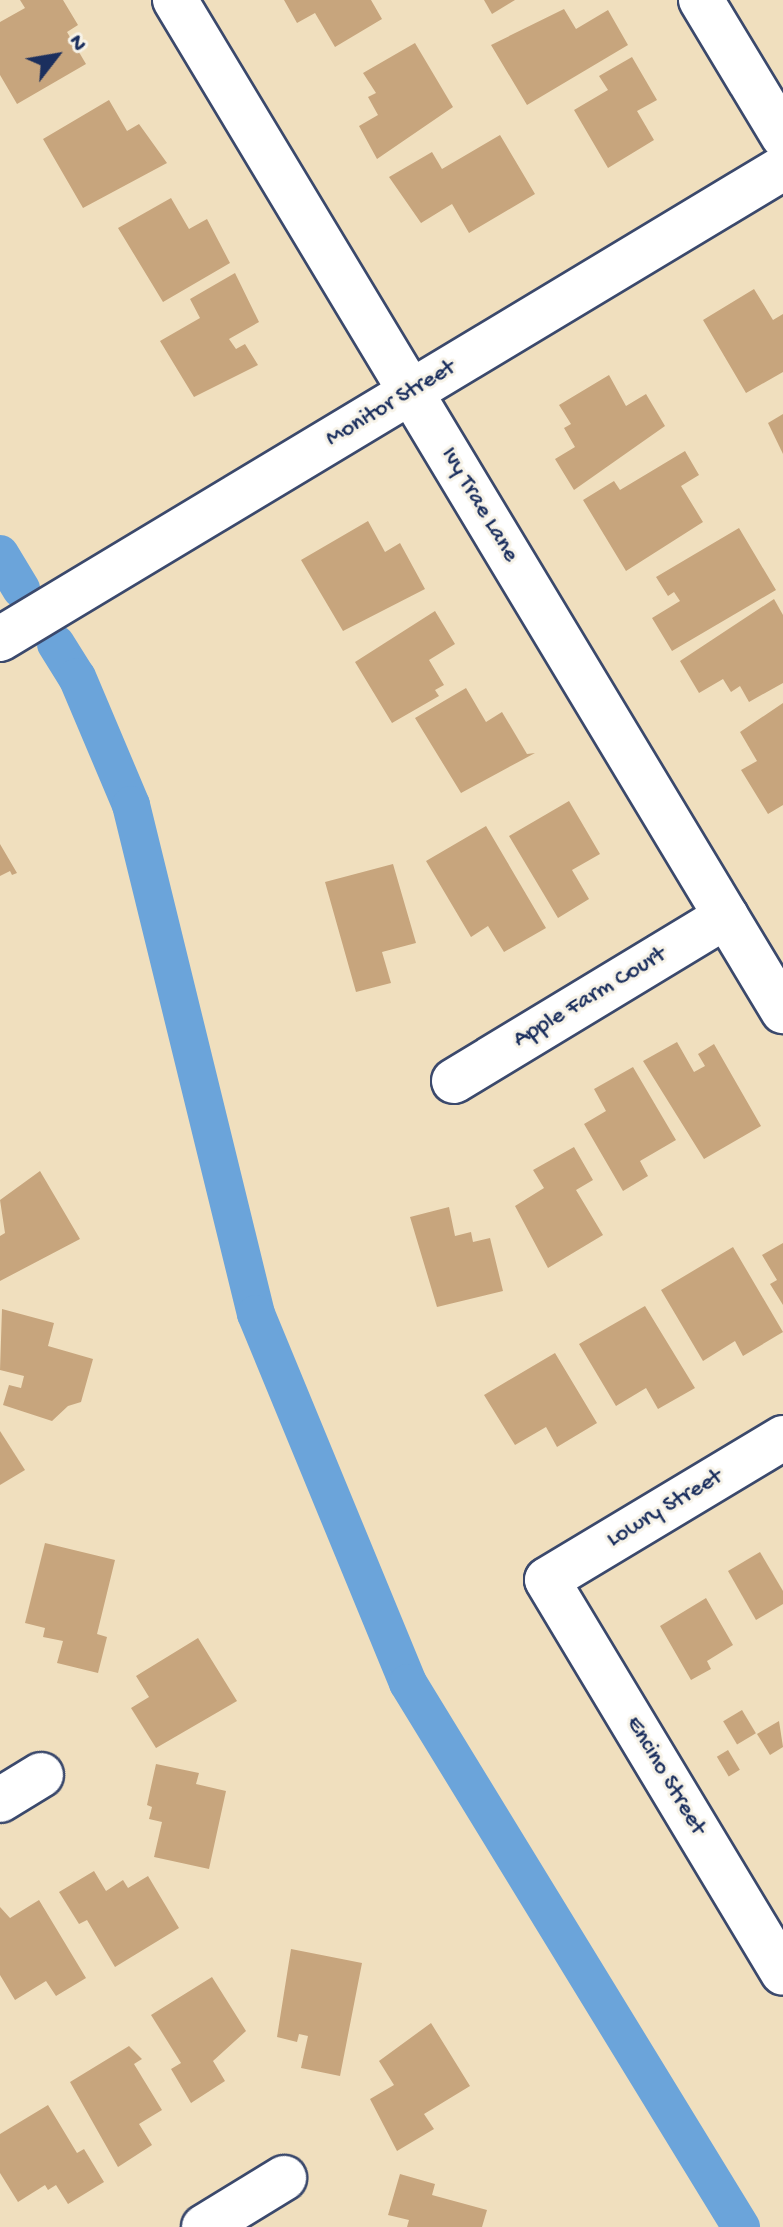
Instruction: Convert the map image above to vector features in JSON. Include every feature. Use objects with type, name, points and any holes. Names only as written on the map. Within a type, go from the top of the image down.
[{"type":"street","name":"Ivy Trae Lane","points":[[175,0],[783,1011]]},
{"type":"street","points":[[701,0],[783,136]]},
{"type":"street","name":"Monitor Street","points":[[0,639],[783,168]]},
{"type":"street","name":"Apple Farm Court","points":[[454,1081],[726,916]]},
{"type":"street","name":"Lowry Street","points":[[547,1580],[783,1438]]},
{"type":"street","name":"Encino Street","points":[[547,1580],[783,1972]]},
{"type":"street","points":[[0,1800],[41,1775]]},
{"type":"street","points":[[204,2227],[284,2178]]},
{"type":"building","points":[[20,0],[63,0],[78,25],[67,32],[86,64],[17,104],[0,75],[0,22],[25,8]]},
{"type":"building","points":[[284,0],[371,0],[382,19],[335,47],[315,13],[297,23]]},
{"type":"building","points":[[484,0],[515,0],[492,14]]},
{"type":"building","points":[[564,9],[576,29],[608,10],[628,45],[527,105],[491,45]]},
{"type":"building","points":[[415,43],[453,107],[377,159],[359,126],[378,115],[368,97],[376,93],[363,73]]},
{"type":"building","points":[[632,57],[657,100],[637,111],[654,140],[608,168],[574,110],[608,90],[599,76]]},
{"type":"building","points":[[109,100],[127,131],[139,124],[167,163],[83,208],[43,139]]},
{"type":"building","points":[[500,135],[535,194],[469,233],[452,204],[421,223],[389,177],[432,152],[442,169]]},
{"type":"building","points":[[171,198],[189,229],[207,219],[230,263],[163,302],[118,228]]},
{"type":"building","points":[[235,273],[259,322],[229,339],[236,349],[245,344],[258,365],[194,397],[160,341],[200,318],[190,299]]},
{"type":"building","points":[[754,289],[773,320],[783,314],[783,372],[746,393],[703,320]]},
{"type":"building","points":[[609,375],[626,406],[646,394],[665,426],[574,490],[555,459],[575,447],[564,428],[571,424],[559,405]]},
{"type":"building","points":[[783,414],[783,454],[768,423]]},
{"type":"building","points":[[685,451],[699,475],[681,486],[703,522],[626,571],[583,500],[614,481],[620,490]]},
{"type":"building","points":[[368,521],[385,552],[400,543],[425,589],[343,631],[301,560]]},
{"type":"building","points":[[739,528],[776,590],[672,651],[652,618],[680,601],[674,592],[668,596],[656,577]]},
{"type":"building","points":[[774,599],[783,615],[783,683],[749,702],[740,686],[731,692],[723,679],[699,693],[680,661]]},
{"type":"building","points":[[435,611],[455,644],[429,660],[444,685],[435,690],[439,696],[392,723],[355,662]]},
{"type":"building","points":[[466,688],[486,722],[502,712],[527,754],[535,753],[461,793],[415,718]]},
{"type":"building","points":[[783,703],[783,805],[768,814],[741,770],[757,761],[740,732]]},
{"type":"building","points":[[569,801],[600,854],[572,870],[589,899],[558,918],[509,836]]},
{"type":"building","points":[[486,826],[546,928],[504,952],[488,926],[471,937],[426,861]]},
{"type":"building","points":[[0,844],[17,873],[12,875],[10,871],[0,876]]},
{"type":"building","points":[[393,864],[416,943],[382,952],[391,983],[356,992],[325,882]]},
{"type":"building","points":[[677,1042],[694,1072],[705,1066],[698,1054],[714,1044],[761,1126],[704,1159],[643,1061]]},
{"type":"building","points":[[633,1067],[676,1140],[640,1161],[648,1176],[623,1191],[584,1124],[606,1111],[594,1089]]},
{"type":"building","points":[[574,1147],[593,1180],[576,1190],[603,1235],[548,1268],[515,1206],[544,1188],[533,1170]]},
{"type":"building","points":[[40,1171],[80,1239],[0,1281],[0,1236],[5,1233],[0,1200]]},
{"type":"building","points":[[449,1207],[455,1236],[471,1232],[473,1242],[490,1238],[503,1291],[437,1307],[410,1217]]},
{"type":"building","points":[[783,1243],[783,1305],[770,1284],[777,1280],[762,1255]]},
{"type":"building","points":[[733,1247],[783,1332],[743,1356],[735,1341],[703,1361],[661,1290]]},
{"type":"building","points":[[645,1306],[695,1388],[658,1409],[646,1388],[616,1406],[579,1344]]},
{"type":"building","points":[[2,1309],[54,1323],[48,1346],[93,1359],[81,1402],[68,1406],[52,1421],[3,1405],[9,1385],[21,1388],[24,1376],[0,1370]]},
{"type":"building","points":[[555,1353],[597,1423],[557,1447],[546,1427],[515,1445],[484,1395]]},
{"type":"building","points":[[0,1431],[25,1470],[0,1485]]},
{"type":"building","points":[[45,1543],[115,1560],[97,1634],[107,1637],[98,1673],[57,1663],[63,1641],[43,1637],[45,1628],[25,1623]]},
{"type":"building","points":[[760,1552],[783,1591],[783,1604],[756,1620],[728,1571]]},
{"type":"building","points":[[706,1598],[733,1645],[707,1661],[711,1669],[691,1680],[660,1626]]},
{"type":"building","points":[[198,1638],[237,1701],[156,1748],[131,1708],[149,1697],[136,1676]]},
{"type":"building","points":[[742,1710],[756,1733],[737,1744],[723,1721]]},
{"type":"building","points":[[779,1721],[783,1747],[770,1755],[757,1734]]},
{"type":"building","points":[[728,1750],[740,1770],[729,1776],[717,1757]]},
{"type":"building","points":[[156,1764],[199,1773],[196,1784],[226,1791],[209,1869],[154,1857],[162,1822],[149,1819],[152,1807],[147,1805]]},
{"type":"building","points":[[94,1871],[106,1891],[123,1880],[128,1888],[148,1876],[179,1928],[115,1967],[87,1920],[79,1924],[59,1892]]},
{"type":"building","points":[[39,1900],[86,1978],[56,1996],[46,1981],[15,2000],[0,1975],[0,1907],[10,1918]]},
{"type":"building","points":[[291,1949],[362,1963],[340,2076],[301,2068],[308,2036],[299,2034],[297,2042],[277,2037]]},
{"type":"building","points":[[212,1977],[246,2031],[213,2061],[225,2081],[191,2103],[171,2069],[181,2063],[151,2015]]},
{"type":"building","points":[[431,2023],[470,2086],[424,2114],[434,2129],[397,2151],[370,2099],[394,2085],[379,2061]]},
{"type":"building","points":[[129,2046],[142,2059],[134,2064],[162,2110],[139,2124],[152,2145],[118,2167],[70,2082]]},
{"type":"building","points":[[48,2105],[77,2153],[84,2149],[104,2182],[68,2204],[56,2185],[48,2190],[45,2185],[18,2202],[0,2173],[0,2134]]},
{"type":"building","points":[[400,2174],[435,2184],[432,2195],[487,2210],[482,2227],[407,2227],[409,2220],[388,2215]]},
{"type":"waterway","points":[[0,554],[21,589]]},
{"type":"waterway","points":[[56,644],[77,677],[131,805],[256,1314],[408,1683],[741,2227]]}]
